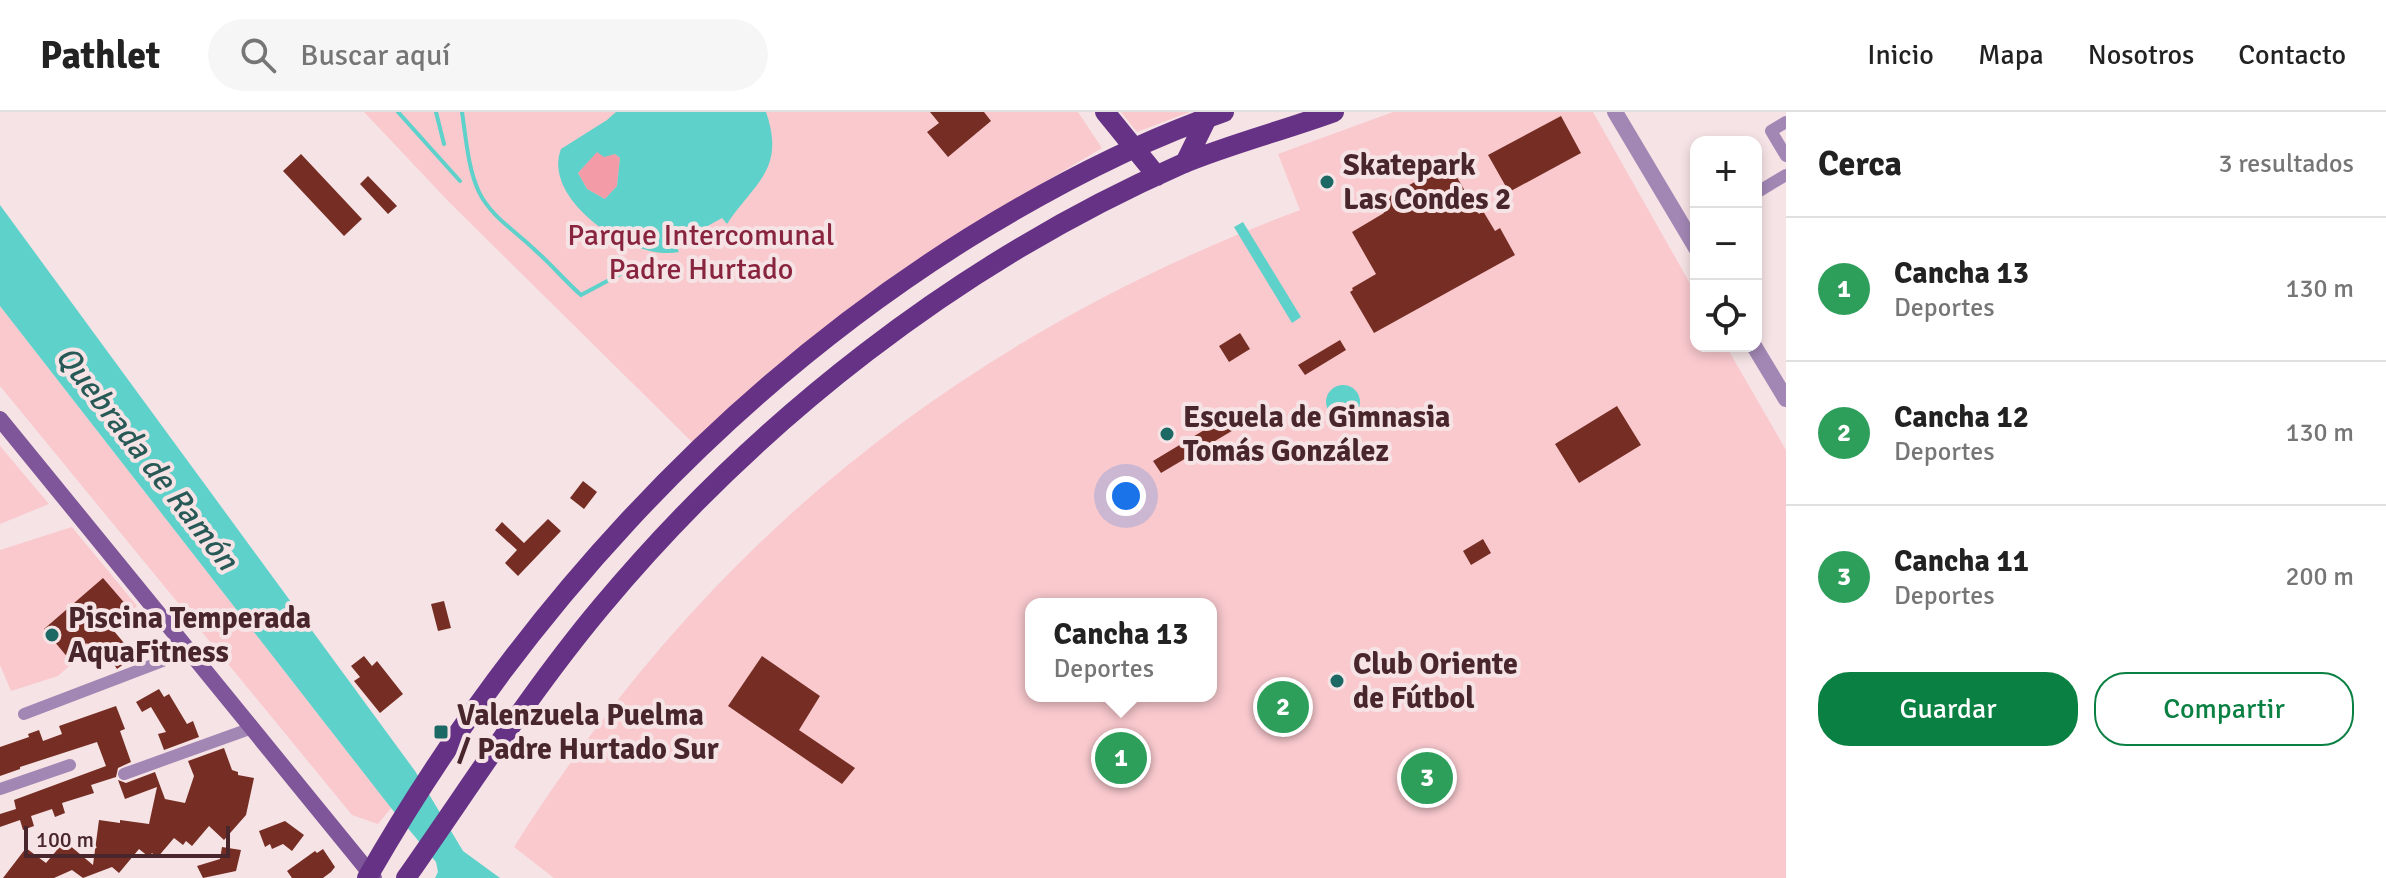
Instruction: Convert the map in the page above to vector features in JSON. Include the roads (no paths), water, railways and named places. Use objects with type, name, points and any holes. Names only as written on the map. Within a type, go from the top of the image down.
[{"type":"main road","points":[[1105,112],[1157,176]]},
{"type":"main road","points":[[412,870],[532,696],[601,607],[676,523],[757,444],[843,371],[935,303],[1033,242],[1157,176],[1185,163],[1334,112]]},
{"type":"main road","points":[[0,419],[370,876],[434,767],[518,651],[595,556],[668,478],[734,415],[815,346],[907,279],[1039,196],[1132,147],[1211,114]]},
{"type":"main road","points":[[1185,163],[1211,114]]},
{"type":"street","points":[[1615,112],[1690,232]]},
{"type":"street","points":[[1786,122],[1771,131],[1786,156]]},
{"type":"street","points":[[1762,189],[1786,175]]},
{"type":"street","points":[[1758,352],[1786,399]]},
{"type":"street","points":[[24,714],[189,651]]},
{"type":"street","points":[[124,774],[252,728]]},
{"type":"street","points":[[0,789],[70,765]]},
{"type":"water","points":[[616,112],[766,112],[771,132],[770,162],[727,224],[722,218],[675,244],[679,252],[660,253],[616,237],[595,223],[577,207],[565,188],[558,168],[561,149]],"holes":[[[597,152],[604,157],[615,154],[620,158],[617,186],[605,199],[587,189],[578,173]]]},
{"type":"water","name":"Quebrada de Ramón","points":[[0,205],[415,771],[463,851],[500,878],[435,878],[438,872],[436,862],[0,306]]},
{"type":"water","points":[[1243,222],[1301,317],[1292,323],[1234,227]]},
{"type":"water","points":[[1343,385],[1355,390],[1360,402],[1355,414],[1343,419],[1331,414],[1326,402],[1331,390]]},
{"type":"waterway","points":[[398,112],[460,181]]},
{"type":"waterway","points":[[436,112],[444,144]]},
{"type":"waterway","points":[[462,112],[475,183],[497,217],[581,295],[628,270]]},
{"type":"place","name":"Skatepark Las Condes 2","points":[[1327,182]]},
{"type":"place","name":"Escuela de Gimnasia Tomás González","points":[[1167,434]]},
{"type":"place","name":"Piscina Temperada AquaFitness","points":[[52,635]]},
{"type":"place","name":"Club Oriente de Fútbol","points":[[1337,681]]},
{"type":"place","name":"Cancha 12","points":[[1283,707]]},
{"type":"place","name":"Valenzuela Puelma / Padre Hurtado Sur","points":[[441,732]]},
{"type":"place","name":"Cancha 13","points":[[1121,758]]},
{"type":"place","name":"Cancha 11","points":[[1427,778]]},
{"type":"park label","name":"Parque Intercomunal Padre Hurtado","points":[[701,252]]}]
